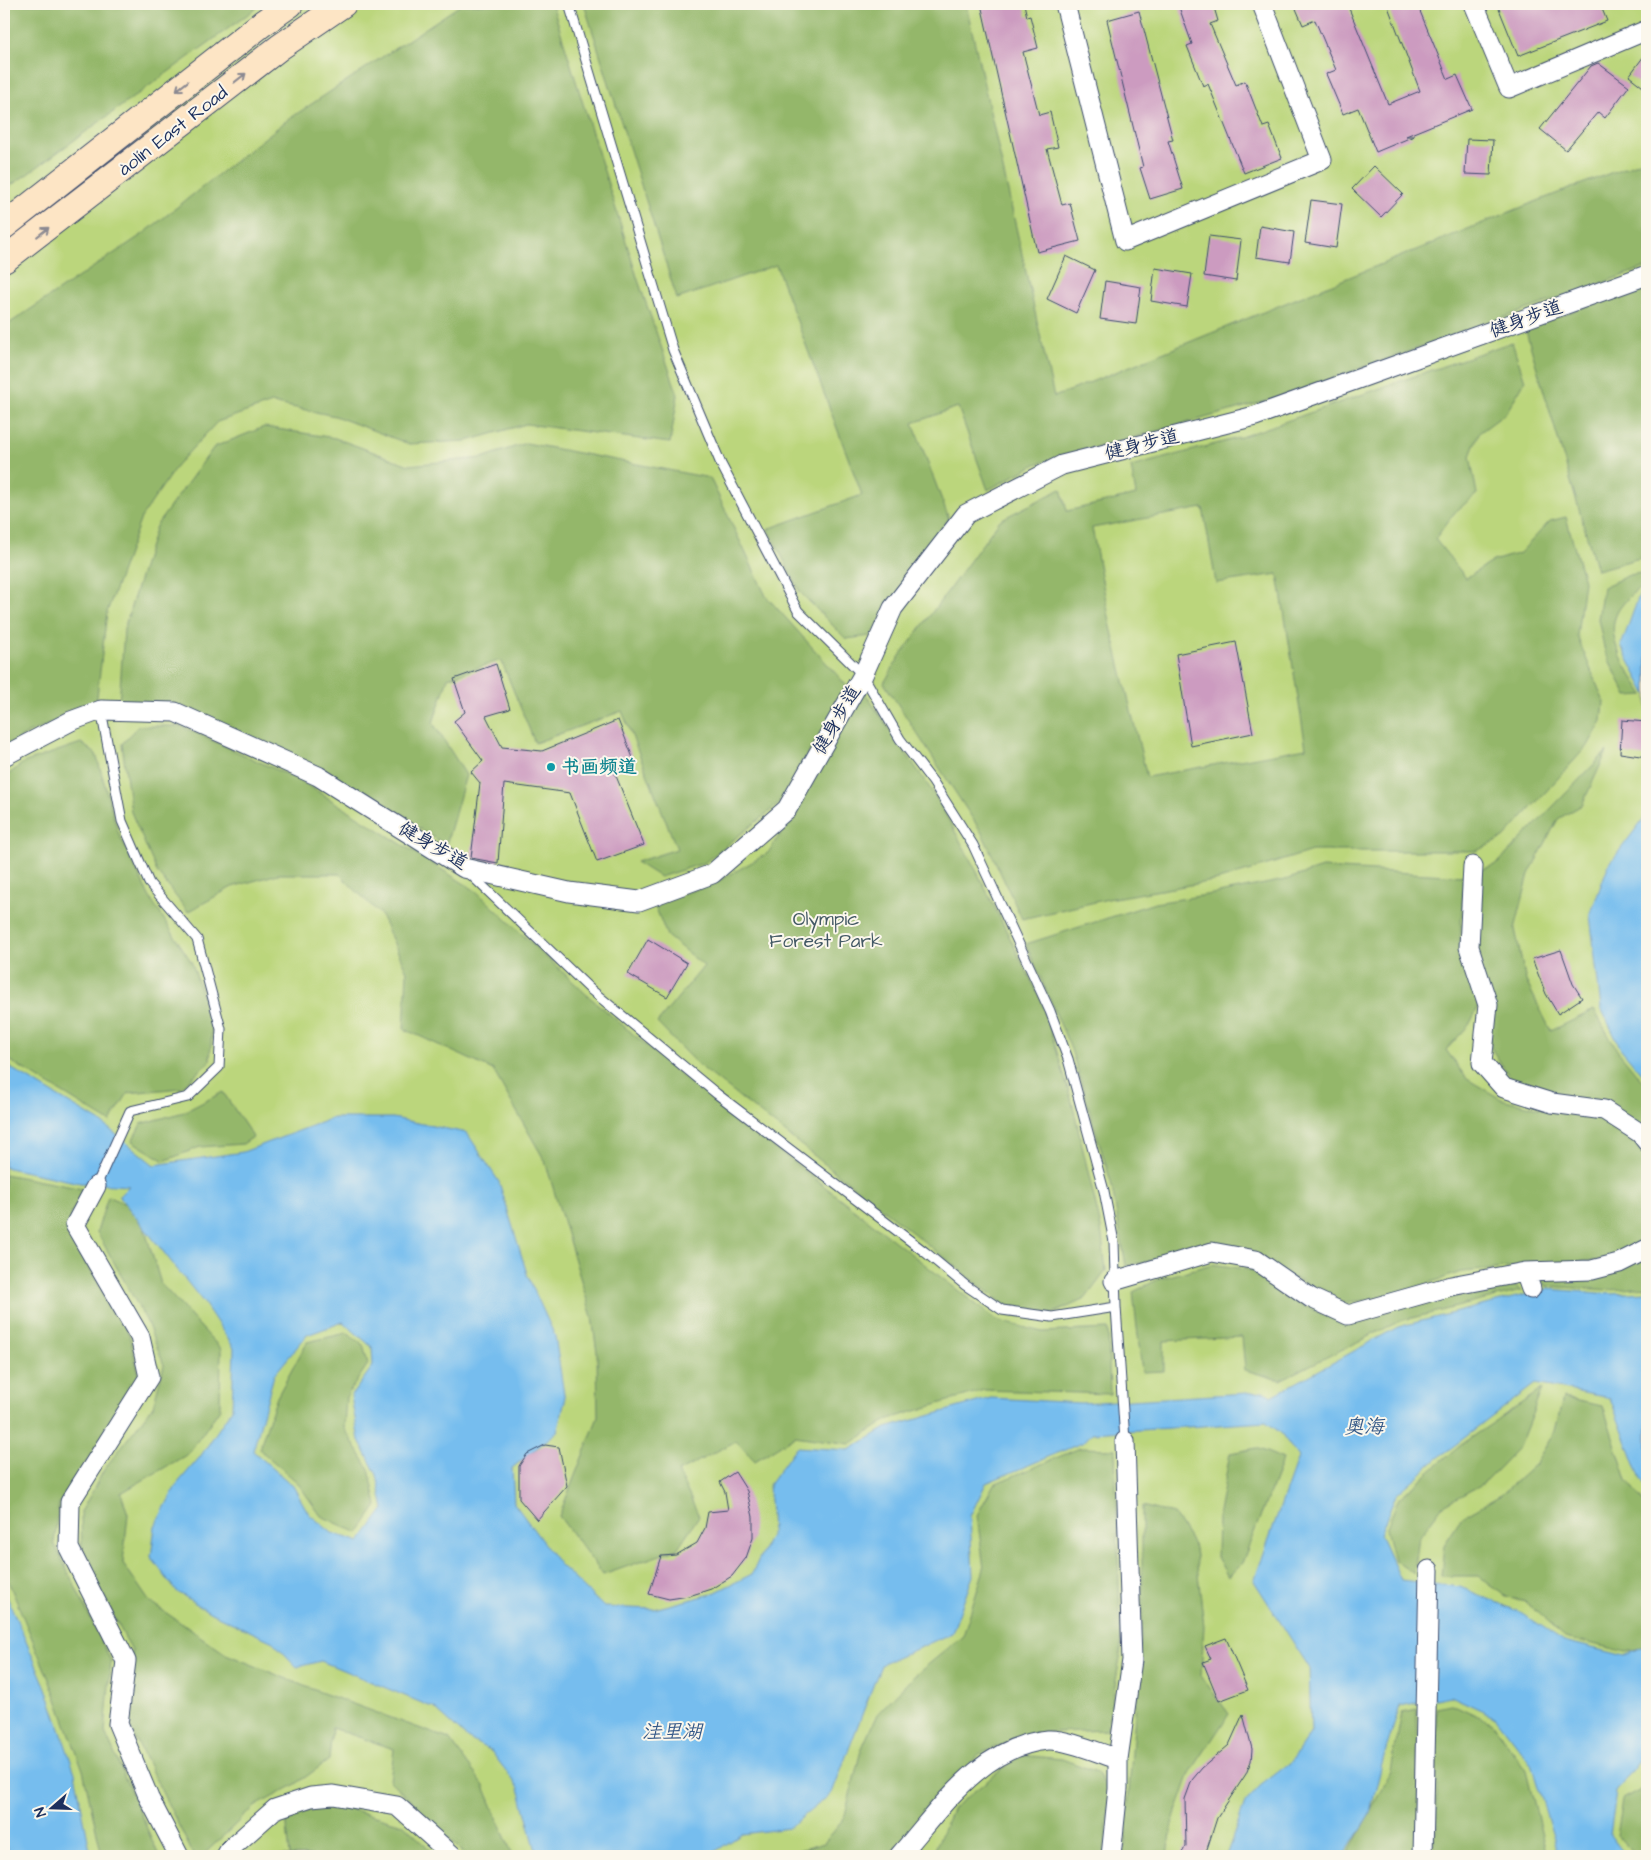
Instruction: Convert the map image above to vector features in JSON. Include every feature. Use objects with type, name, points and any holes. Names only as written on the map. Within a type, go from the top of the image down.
[{"type":"main road","name":"àolín East Road","points":[[4,226],[263,23],[290,4]]},
{"type":"main road","name":"àolín East Road","points":[[4,260],[280,47],[343,4]]},
{"type":"street","points":[[1066,4],[1125,241],[1322,160],[1262,4]]},
{"type":"street","points":[[1474,4],[1509,88],[1647,30]]},
{"type":"street","name":"健身步道","points":[[4,756],[71,721],[101,710],[175,712],[318,776],[464,868],[569,892],[639,901],[712,874],[787,810],[863,675],[892,608],[966,514],[1062,465],[1255,416],[1647,276]]},
{"type":"street","points":[[1472,866],[1469,947],[1488,1005],[1482,1063],[1504,1088],[1552,1103],[1604,1110],[1640,1133],[1647,1142]]},
{"type":"street","points":[[96,1186],[75,1225],[140,1337],[149,1376],[70,1502],[69,1548],[126,1661],[118,1724],[149,1798],[179,1856]]},
{"type":"street","points":[[1114,1282],[1212,1252],[1256,1260],[1311,1298],[1348,1315],[1451,1286],[1528,1281],[1592,1270],[1619,1263],[1647,1249]]},
{"type":"street","points":[[1111,1856],[1118,1789],[1118,1759],[1132,1660],[1125,1441]]},
{"type":"street","points":[[1423,1856],[1429,1570]]},
{"type":"street","points":[[899,1856],[977,1769],[1002,1752],[1049,1740],[1118,1759]]},
{"type":"street","points":[[226,1856],[230,1849],[275,1809],[311,1797],[333,1794],[397,1806],[453,1856]]},
{"type":"lane","points":[[569,4],[673,350],[721,464],[798,611],[863,675],[900,739],[932,782],[973,845],[1050,1011],[1068,1059],[1104,1191],[1114,1242],[1114,1282],[1125,1441]]},
{"type":"lane","points":[[96,1186],[130,1111],[188,1097],[219,1067],[221,1029],[197,939],[149,883],[122,821],[101,710]]},
{"type":"lane","points":[[464,868],[590,989],[703,1082],[1002,1310],[1052,1317],[1116,1307]]},
{"type":"green space","name":"Olympic Forest Park","points":[[4,4],[1647,4],[1647,1856],[4,1856]]},
{"type":"green space","points":[[4,4],[262,4],[4,190]]},
{"type":"green space","points":[[462,4],[552,4],[638,280],[678,395],[670,443],[526,424],[467,441],[409,444],[335,416],[272,403],[217,422],[177,465],[141,518],[107,612],[96,705],[28,733],[4,749],[4,327],[143,234],[286,121]]},
{"type":"green space","points":[[584,4],[966,4],[1054,397],[1527,205],[1647,159],[1647,267],[1274,399],[1036,464],[988,490],[958,407],[913,423],[949,519],[926,547],[871,636],[846,639],[800,592],[768,529],[862,495],[776,265],[677,299]]},
{"type":"green space","points":[[1647,285],[1647,556],[1597,570],[1525,328]]},
{"type":"green space","points":[[1512,342],[1525,381],[1506,413],[1479,433],[1470,456],[1477,494],[1455,512],[1435,539],[1466,578],[1493,561],[1520,553],[1550,521],[1566,517],[1584,581],[1577,636],[1604,702],[1602,721],[1589,744],[1504,838],[1476,851],[1312,851],[1219,880],[1108,899],[1022,919],[982,833],[884,683],[900,656],[1000,520],[1061,489],[1067,511],[1136,495],[1131,467],[1238,438]],"holes":[[[1203,508],[1216,583],[1278,574],[1306,748],[1147,777],[1111,627],[1092,528]]]},
{"type":"green space","points":[[264,427],[335,438],[409,465],[482,458],[526,443],[710,478],[766,596],[847,686],[780,803],[704,863],[660,877],[636,862],[677,849],[622,711],[535,743],[501,660],[448,678],[433,723],[466,775],[446,845],[321,768],[119,704],[124,629],[156,526],[214,447]]},
{"type":"green space","points":[[1647,572],[1647,586],[1636,591],[1623,604],[1616,615],[1613,627],[1618,651],[1644,695],[1627,696],[1605,652],[1598,619],[1603,587],[1629,575]]},
{"type":"green space","points":[[862,689],[938,800],[978,874],[1042,1002],[1072,1102],[1101,1228],[1106,1271],[1085,1299],[1052,1314],[1006,1306],[696,1063],[657,1023],[704,966],[667,936],[654,903],[715,883],[768,853],[799,805]]},
{"type":"green space","points":[[138,726],[181,726],[301,781],[476,891],[586,994],[674,1069],[996,1320],[1042,1332],[1108,1329],[1110,1394],[984,1390],[889,1419],[850,1444],[795,1436],[755,1461],[736,1441],[678,1472],[699,1516],[677,1549],[603,1575],[559,1516],[598,1417],[597,1353],[592,1317],[545,1161],[493,1070],[404,1029],[407,972],[381,915],[339,874],[278,874],[232,887],[188,912],[157,872],[131,812],[122,744]]},
{"type":"green space","points":[[81,743],[96,754],[118,832],[149,896],[192,963],[212,1026],[210,1061],[181,1088],[128,1093],[110,1122],[4,1057],[4,778],[23,763]]},
{"type":"green space","points":[[1607,751],[1582,805],[1558,819],[1529,874],[1515,929],[1526,981],[1551,1031],[1594,1010],[1617,1050],[1647,1087],[1647,1130],[1548,1097],[1511,1079],[1491,1048],[1476,945],[1478,871],[1497,864]]},
{"type":"green space","points":[[1322,868],[1464,876],[1460,942],[1479,1006],[1469,1025],[1446,1050],[1467,1079],[1501,1099],[1557,1112],[1601,1117],[1638,1140],[1647,1150],[1647,1239],[1644,1243],[1613,1259],[1461,1272],[1387,1298],[1338,1303],[1300,1280],[1198,1251],[1126,1266],[1111,1182],[1071,1049],[1026,944],[1155,903],[1285,880]]},
{"type":"green space","points":[[223,1092],[253,1137],[243,1144],[200,1147],[164,1161],[132,1141],[141,1124],[184,1112]]},
{"type":"green space","points":[[4,1174],[83,1189],[71,1215],[75,1245],[129,1334],[140,1379],[59,1504],[54,1543],[111,1661],[105,1732],[159,1856],[102,1856],[83,1770],[55,1694],[4,1571]]},
{"type":"green space","points":[[108,1196],[139,1210],[161,1284],[221,1349],[220,1409],[188,1454],[121,1493],[128,1514],[123,1563],[149,1601],[226,1654],[309,1688],[449,1739],[484,1786],[513,1856],[467,1856],[390,1781],[394,1749],[332,1728],[329,1760],[296,1784],[254,1807],[202,1856],[194,1856],[128,1724],[132,1651],[82,1555],[81,1512],[105,1468],[153,1406],[164,1365],[146,1320],[97,1232]]},
{"type":"green space","points":[[1647,1256],[1647,1287],[1610,1290],[1546,1286],[1542,1278]]},
{"type":"green space","points":[[1212,1264],[1258,1271],[1295,1302],[1330,1317],[1358,1323],[1397,1306],[1513,1285],[1521,1291],[1400,1321],[1280,1380],[1245,1370],[1242,1337],[1164,1341],[1164,1371],[1142,1372],[1133,1292],[1159,1279]]},
{"type":"green space","points":[[347,1333],[363,1345],[368,1364],[346,1397],[344,1428],[369,1469],[377,1506],[358,1533],[321,1516],[297,1482],[259,1449],[277,1397],[307,1342]]},
{"type":"green space","points":[[1542,1389],[1519,1447],[1484,1483],[1442,1506],[1419,1537],[1414,1574],[1394,1560],[1386,1529],[1399,1498],[1461,1445]]},
{"type":"green space","points":[[1563,1398],[1603,1406],[1627,1480],[1647,1507],[1647,1649],[1625,1652],[1565,1637],[1525,1602],[1505,1596],[1478,1576],[1441,1576],[1444,1545],[1463,1516],[1501,1495],[1535,1464],[1555,1431]]},
{"type":"green space","points":[[1080,1448],[1115,1449],[1121,1652],[1107,1730],[1031,1733],[979,1754],[887,1856],[784,1856],[785,1854],[824,1843],[844,1819],[861,1750],[877,1714],[913,1677],[963,1636],[984,1569],[977,1515],[994,1484]]},
{"type":"green space","points":[[1257,1448],[1283,1459],[1242,1563],[1228,1577],[1217,1557],[1218,1518],[1230,1453]]},
{"type":"green space","points":[[1142,1506],[1174,1514],[1195,1548],[1204,1626],[1201,1676],[1229,1714],[1190,1773],[1172,1824],[1168,1856],[1124,1856],[1142,1624]]},
{"type":"green space","points":[[1452,1704],[1493,1723],[1526,1771],[1547,1856],[1433,1856],[1437,1824],[1436,1707]]},
{"type":"green space","points":[[1417,1709],[1419,1837],[1417,1856],[1347,1856],[1391,1771],[1402,1712]]},
{"type":"green space","points":[[1020,1755],[1062,1759],[1097,1772],[1110,1793],[1104,1856],[927,1856],[935,1849],[953,1808]]},
{"type":"green space","points":[[1647,1783],[1647,1856],[1636,1856],[1617,1835],[1623,1800],[1640,1791]]},
{"type":"green space","points":[[332,1804],[403,1824],[437,1856],[290,1856],[286,1817]]},
{"type":"water","points":[[1647,591],[1647,695],[1621,646],[1640,593]]},
{"type":"water","points":[[1647,814],[1647,1080],[1621,1049],[1601,1008],[1590,915],[1608,866]]},
{"type":"water","name":"洼里湖","points":[[4,1064],[102,1123],[154,1165],[243,1152],[333,1118],[393,1118],[467,1133],[499,1182],[528,1277],[555,1336],[565,1401],[557,1432],[512,1468],[514,1503],[559,1564],[604,1607],[654,1609],[712,1594],[752,1574],[772,1531],[769,1485],[796,1447],[849,1450],[886,1428],[991,1398],[1081,1403],[1264,1392],[1272,1396],[1398,1327],[1548,1289],[1611,1294],[1647,1292],[1647,1489],[1641,1480],[1610,1398],[1535,1384],[1438,1458],[1396,1495],[1380,1534],[1401,1580],[1460,1587],[1522,1613],[1564,1641],[1624,1656],[1647,1646],[1647,1751],[1616,1792],[1610,1835],[1626,1856],[1559,1856],[1531,1764],[1494,1716],[1451,1696],[1400,1706],[1384,1756],[1370,1813],[1344,1856],[1226,1856],[1245,1803],[1260,1786],[1291,1762],[1311,1732],[1309,1667],[1254,1581],[1298,1457],[1281,1433],[1266,1422],[1092,1433],[1084,1442],[986,1483],[970,1516],[973,1576],[952,1633],[881,1665],[832,1793],[789,1828],[742,1834],[708,1856],[541,1856],[536,1851],[519,1788],[491,1751],[467,1738],[434,1708],[321,1661],[297,1667],[273,1642],[211,1613],[176,1591],[151,1557],[155,1526],[177,1484],[200,1457],[232,1409],[234,1348],[204,1303],[119,1196],[129,1186],[80,1183],[4,1167]],"holes":[[[343,1322],[372,1347],[373,1366],[351,1396],[359,1440],[377,1475],[384,1509],[360,1542],[332,1533],[309,1514],[293,1486],[253,1451],[274,1375],[307,1335]]]},
{"type":"water","points":[[4,1590],[46,1688],[75,1773],[91,1856],[9,1856],[4,1840]]},
{"type":"building","points":[[981,4],[1024,4],[1027,17],[1030,16],[1038,48],[1023,52],[1039,115],[1050,112],[1058,147],[1047,149],[1062,205],[1070,203],[1080,241],[1037,252]]},
{"type":"building","points":[[1178,4],[1213,4],[1218,21],[1210,24],[1236,85],[1245,81],[1263,127],[1269,125],[1282,158],[1244,173],[1208,84],[1203,86],[1187,46],[1192,44]]},
{"type":"building","points":[[1294,4],[1352,4],[1348,6],[1388,104],[1420,91],[1387,4],[1417,4],[1448,79],[1457,75],[1472,109],[1406,136],[1414,136],[1376,152],[1358,108],[1343,114],[1326,74],[1336,70],[1315,20],[1303,25]]},
{"type":"building","points":[[1497,4],[1600,4],[1607,21],[1518,56]]},
{"type":"building","points":[[1139,11],[1173,140],[1168,141],[1183,189],[1150,199],[1140,168],[1143,167],[1107,20]]},
{"type":"building","points":[[1647,52],[1647,90],[1629,76]]},
{"type":"building","points":[[1598,63],[1629,86],[1605,118],[1598,112],[1566,150],[1540,129],[1591,66]]},
{"type":"building","points":[[1467,139],[1493,140],[1491,175],[1465,174]]},
{"type":"building","points":[[1374,166],[1403,194],[1381,217],[1352,189]]},
{"type":"building","points":[[1311,200],[1342,204],[1336,248],[1305,243]]},
{"type":"building","points":[[1260,226],[1294,232],[1290,262],[1256,257]]},
{"type":"building","points":[[1209,236],[1241,240],[1236,281],[1204,276]]},
{"type":"building","points":[[1066,256],[1095,270],[1076,313],[1047,299]]},
{"type":"building","points":[[1155,268],[1192,274],[1187,307],[1151,301]]},
{"type":"building","points":[[1105,281],[1141,287],[1136,324],[1100,319]]},
{"type":"building","points":[[1236,642],[1253,733],[1191,746],[1176,654]]},
{"type":"building","name":"书画频道","points":[[496,664],[510,709],[486,716],[502,747],[542,751],[618,720],[635,763],[614,771],[644,845],[597,862],[570,793],[504,784],[498,863],[471,858],[480,783],[471,772],[483,761],[454,721],[465,712],[454,679]]},
{"type":"building","points":[[1622,720],[1647,722],[1647,757],[1620,753]]},
{"type":"building","points":[[648,939],[687,963],[667,997],[628,974]]},
{"type":"building","points":[[1561,950],[1573,984],[1582,998],[1558,1014],[1546,994],[1532,959]]},
{"type":"building","points":[[545,1445],[559,1447],[567,1486],[537,1520],[519,1499],[519,1466],[527,1454]]},
{"type":"building","points":[[735,1472],[747,1491],[753,1517],[753,1538],[746,1558],[732,1576],[711,1589],[689,1596],[669,1599],[649,1594],[661,1556],[676,1555],[697,1543],[705,1528],[708,1512],[728,1510],[725,1492],[720,1482]]},
{"type":"building","points":[[1226,1638],[1248,1690],[1219,1701],[1203,1662],[1211,1659],[1205,1646]]},
{"type":"building","points":[[1243,1714],[1252,1749],[1251,1761],[1246,1774],[1217,1818],[1207,1849],[1200,1856],[1180,1856],[1186,1846],[1185,1799],[1192,1780],[1202,1768],[1229,1745]]},
{"type":"place","name":"书画频道","points":[[551,767]]},
{"type":"water label","name":"奥海","points":[[1364,1427]]}]
